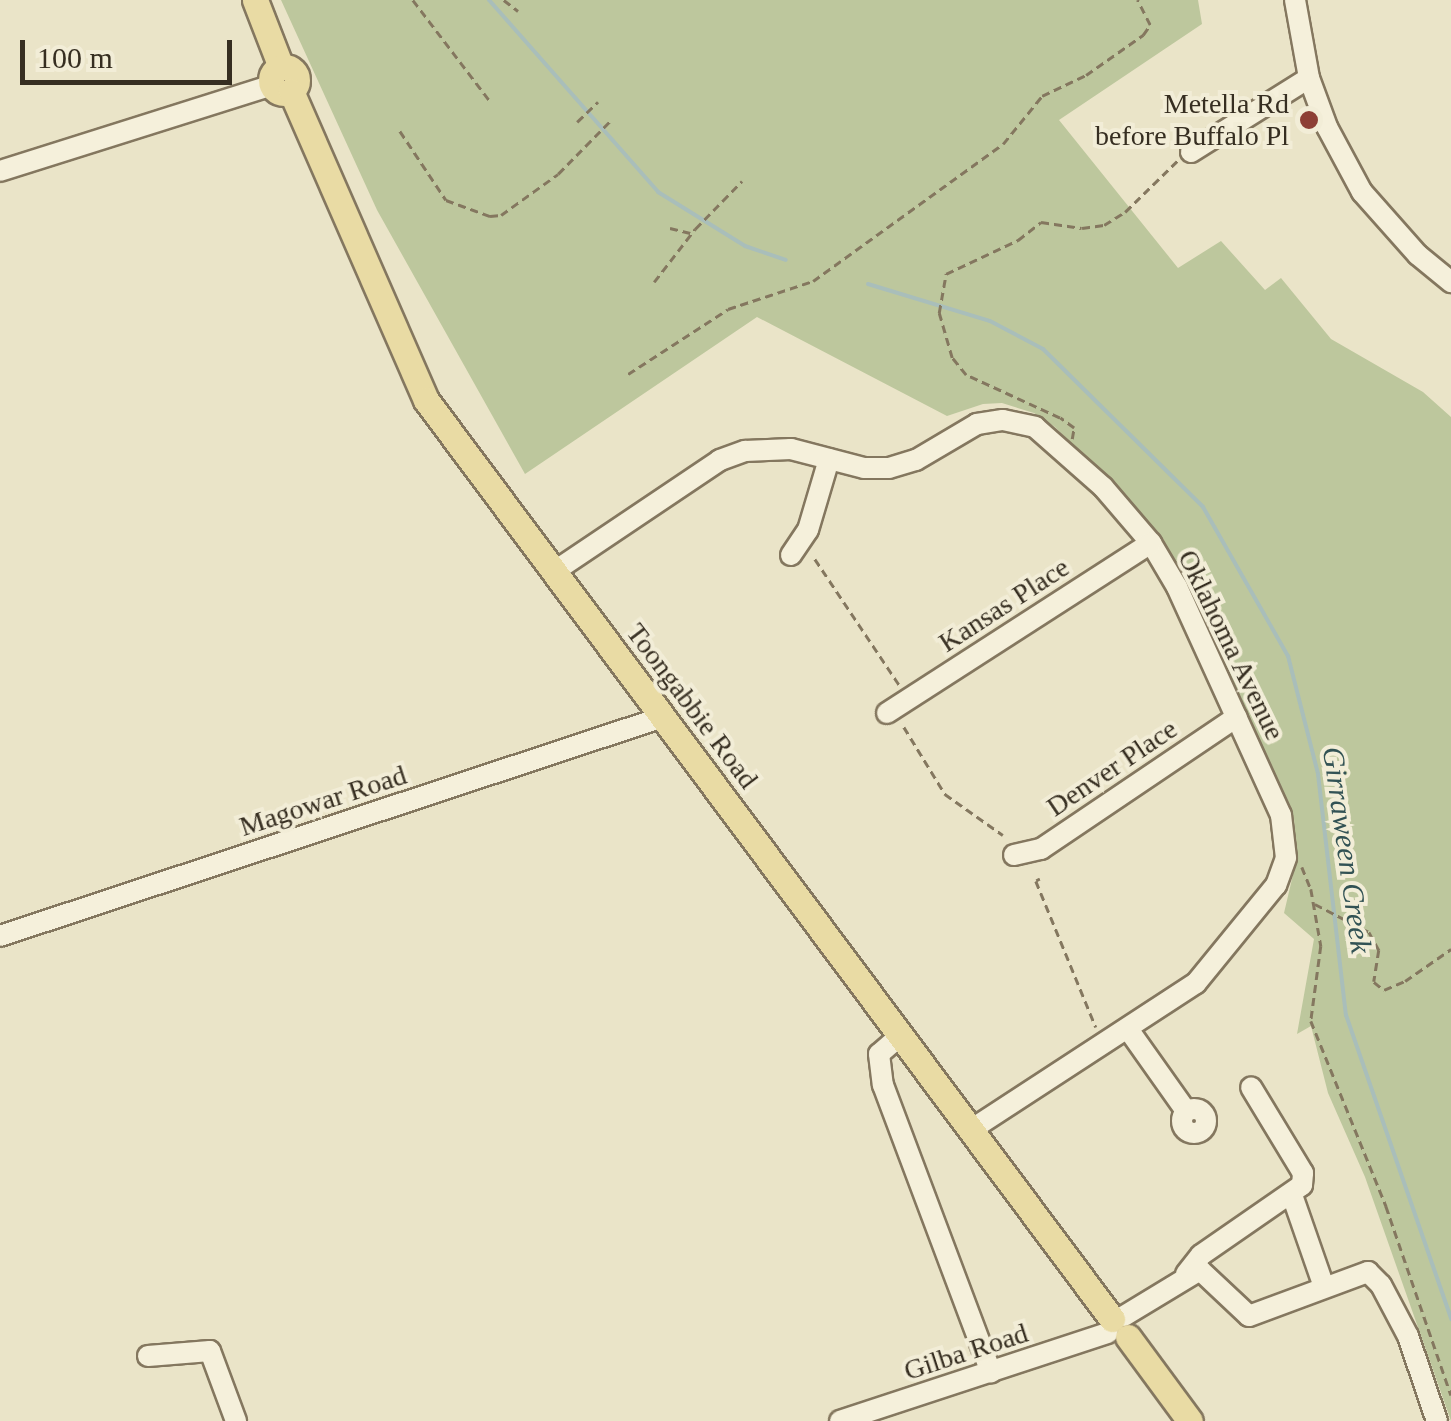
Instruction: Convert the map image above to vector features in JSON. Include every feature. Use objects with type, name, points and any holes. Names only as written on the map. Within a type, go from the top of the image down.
[{"type":"main road","name":"Toongabbie Road","points":[[255,0],[281,81],[426,400],[1190,1421]]},
{"type":"street","points":[[1295,0],[1309,78],[1327,127],[1362,192],[1418,255],[1451,282]]},
{"type":"street","points":[[1191,152],[1309,78]]},
{"type":"street","points":[[0,171],[281,81]]},
{"type":"street","name":"Oklahoma Avenue","points":[[555,571],[720,460],[770,447],[864,468],[889,468],[916,460],[977,424],[1003,420],[1034,426],[1151,543],[1177,587],[1286,835]]},
{"type":"street","points":[[791,556],[808,530],[829,459]]},
{"type":"street","name":"Kansas Place","points":[[887,713],[1151,543]]},
{"type":"street","name":"Magowar Road","points":[[0,936],[663,717]]},
{"type":"street","name":"Denver Place","points":[[1014,856],[1041,849],[1237,718]]},
{"type":"street","points":[[972,1129],[1128,1029],[1207,972],[1276,886],[1286,858],[1286,835]]},
{"type":"street","points":[[1128,1029],[1186,1111]]},
{"type":"street","points":[[901,1035],[879,1054],[883,1085],[991,1372]]},
{"type":"street","points":[[1251,1087],[1303,1174],[1302,1185],[1292,1194],[1324,1287]]},
{"type":"street","name":"Gilba Road","points":[[840,1421],[1118,1326],[1185,1275],[1202,1255],[1292,1194]]},
{"type":"street","points":[[1185,1275],[1200,1270],[1214,1278],[1249,1316],[1368,1272],[1382,1285],[1408,1336],[1437,1421]]},
{"type":"street","points":[[148,1356],[210,1350],[236,1421]]},
{"type":"path","points":[[413,0],[490,100]]},
{"type":"path","points":[[504,0],[518,11]]},
{"type":"path","points":[[628,374],[728,309],[813,281],[1003,144],[1042,96],[1086,75],[1143,35],[1150,25],[1137,0]]},
{"type":"path","points":[[577,122],[598,102]]},
{"type":"path","points":[[400,131],[446,200],[490,216],[502,215],[558,174],[610,120]]},
{"type":"path","points":[[1070,458],[1074,428],[1044,408],[966,375],[952,358],[939,314],[939,295],[946,274],[1018,240],[1041,222],[1082,228],[1104,226],[1126,212],[1165,169],[1191,152]]},
{"type":"path","points":[[654,282],[693,231],[742,180]]},
{"type":"path","points":[[670,228],[693,231]]},
{"type":"path","points":[[814,559],[904,692]]},
{"type":"path","points":[[904,728],[945,794],[1002,835]]},
{"type":"path","points":[[1286,835],[1313,904],[1321,946],[1311,1020],[1386,1206],[1451,1396]]},
{"type":"path","points":[[1040,879],[1036,882],[1096,1028]]},
{"type":"path","points":[[1313,904],[1361,926],[1376,942],[1374,982],[1384,990],[1416,974],[1451,949]]},
{"type":"green space","points":[[281,0],[1198,0],[1202,24],[1059,120],[1178,268],[1221,241],[1265,290],[1281,278],[1331,339],[1423,392],[1451,417],[1451,1421],[1365,1177],[1328,1093],[1311,1026],[1297,1034],[1314,939],[1284,913],[1296,862],[1294,818],[1161,535],[1055,427],[1034,413],[1002,403],[983,404],[947,416],[757,317],[525,474],[377,210]]},
{"type":"waterway","name":"Girraween Creek","points":[[489,0],[658,192],[745,246],[786,260]]},
{"type":"waterway","name":"Girraween Creek","points":[[868,284],[990,321],[1043,349],[1203,507],[1288,656],[1318,774],[1346,1015],[1451,1319]]},
{"type":"place","name":"Metella Rd before Buffalo Pl","points":[[1309,120]]}]
